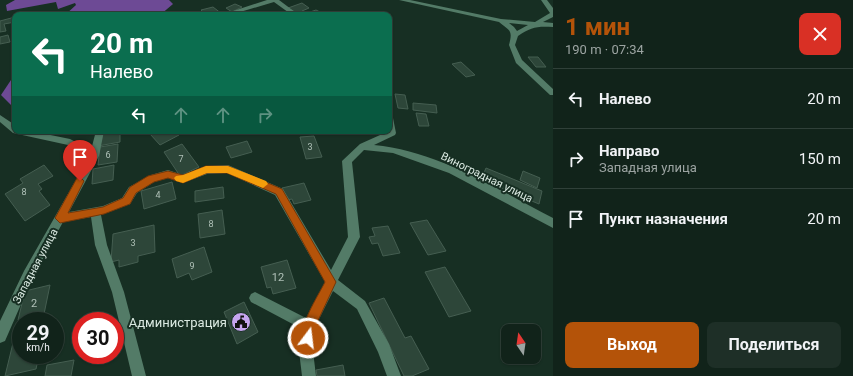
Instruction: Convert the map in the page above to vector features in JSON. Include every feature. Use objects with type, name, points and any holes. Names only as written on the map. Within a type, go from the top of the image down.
[{"type":"street","points":[[234,12],[274,0],[292,12]]},
{"type":"street","points":[[402,0],[502,21],[553,24]]},
{"type":"street","points":[[544,0],[548,4],[552,14],[542,22],[525,28],[515,35],[512,45],[518,61],[553,93]]},
{"type":"street","points":[[502,21],[512,28],[515,35]]},
{"type":"street","points":[[535,24],[553,28]]},
{"type":"street","points":[[0,118],[12,126]]},
{"type":"street","points":[[33,134],[70,142],[94,156]]},
{"type":"street","name":"Западная улица","points":[[0,336],[28,275],[94,156],[99,134]]},
{"type":"street","points":[[309,376],[306,351],[309,326],[354,237],[348,161],[363,146],[390,134]]},
{"type":"street","name":"Виноградная улица","points":[[363,146],[394,150],[452,170],[553,223]]},
{"type":"street","points":[[60,218],[104,210],[126,201],[133,190],[152,179],[168,174],[183,179],[206,170],[228,169],[279,192],[330,282],[361,306],[366,312],[384,349],[394,376]]},
{"type":"street","points":[[95,212],[101,245],[118,292],[139,376]]},
{"type":"street","points":[[255,298],[309,326]]},
{"type":"shaded area","points":[[15,0],[169,0],[173,4],[164,12],[68,12],[76,5],[75,3],[58,9],[56,2],[7,11],[6,5]]},
{"type":"shaded area","points":[[12,78],[12,106],[1,95]]},
{"type":"building","points":[[302,3],[309,8],[302,11],[304,12],[295,12],[288,8]]},
{"type":"building","points":[[235,4],[242,7],[232,12],[226,8]]},
{"type":"building","points":[[213,7],[219,12],[203,12],[201,10]]},
{"type":"building","points":[[12,18],[12,23],[4,24],[6,31],[0,32],[0,21]]},
{"type":"building","points":[[8,35],[10,42],[0,44],[0,37]]},
{"type":"building","points":[[528,57],[538,57],[546,67],[536,67]]},
{"type":"building","points":[[461,62],[475,75],[466,77],[452,64]]},
{"type":"building","points":[[395,94],[405,95],[408,109],[398,108]]},
{"type":"building","points":[[413,103],[436,105],[437,113],[413,110]]},
{"type":"building","points":[[416,113],[426,114],[429,126],[419,126]]},
{"type":"building","points":[[99,134],[120,134],[120,142],[98,146]]},
{"type":"building","points":[[150,134],[179,135],[160,145]]},
{"type":"building","points":[[314,136],[322,157],[306,159],[300,137]]},
{"type":"building","points":[[247,141],[252,152],[231,158],[226,147]]},
{"type":"building","points":[[118,144],[117,162],[98,165],[100,147]]},
{"type":"building","points":[[182,144],[199,167],[180,176],[164,152]]},
{"type":"building","points":[[44,165],[53,176],[38,184],[42,189],[39,191],[50,205],[25,221],[5,194],[23,183],[20,179]]},
{"type":"building","points":[[114,165],[113,180],[92,184],[93,169]]},
{"type":"building","points":[[486,168],[542,191],[539,204],[481,180]]},
{"type":"building","points":[[523,171],[540,178],[537,188],[520,180]]},
{"type":"building","points":[[172,182],[176,199],[144,209],[141,191]]},
{"type":"building","points":[[304,183],[311,200],[294,204],[292,199],[287,200],[282,188]]},
{"type":"building","points":[[223,187],[224,198],[195,202],[195,191]]},
{"type":"building","points":[[222,210],[225,234],[200,238],[198,214]]},
{"type":"building","points":[[427,220],[446,251],[428,255],[410,223]]},
{"type":"building","points":[[154,225],[155,252],[138,256],[138,262],[119,267],[119,260],[111,262],[113,234]]},
{"type":"building","points":[[388,226],[400,253],[383,256],[378,243],[372,244],[369,237],[375,236],[372,228]]},
{"type":"building","points":[[204,247],[212,272],[192,280],[189,273],[177,278],[172,259]]},
{"type":"building","points":[[287,260],[296,288],[273,294],[271,287],[267,288],[261,267]]},
{"type":"building","points":[[445,267],[471,311],[449,317],[425,272]]},
{"type":"building","points":[[50,285],[44,312],[20,312],[25,291]]},
{"type":"building","points":[[384,298],[405,338],[411,336],[429,369],[412,376],[404,376],[369,303]]},
{"type":"building","name":"Администрация","points":[[244,302],[258,332],[237,344],[224,312]]},
{"type":"building","points":[[12,347],[12,364],[37,364],[36,369],[5,376]]},
{"type":"building","points":[[72,360],[73,364],[71,376],[45,376],[47,365],[64,364],[64,362]]},
{"type":"building","points":[[343,365],[345,376],[317,376],[316,370]]},
{"type":"slow traffic","points":[[179,178],[183,179],[206,170],[228,169],[263,184]]},
{"type":"place","name":"Администрация","points":[[241,322]]},
{"type":"route","points":[[80,181],[60,218],[104,210],[126,201],[133,190],[152,179],[168,174],[175,178],[183,179],[206,170],[228,169],[279,192],[330,282],[309,326],[308,338]]}]
